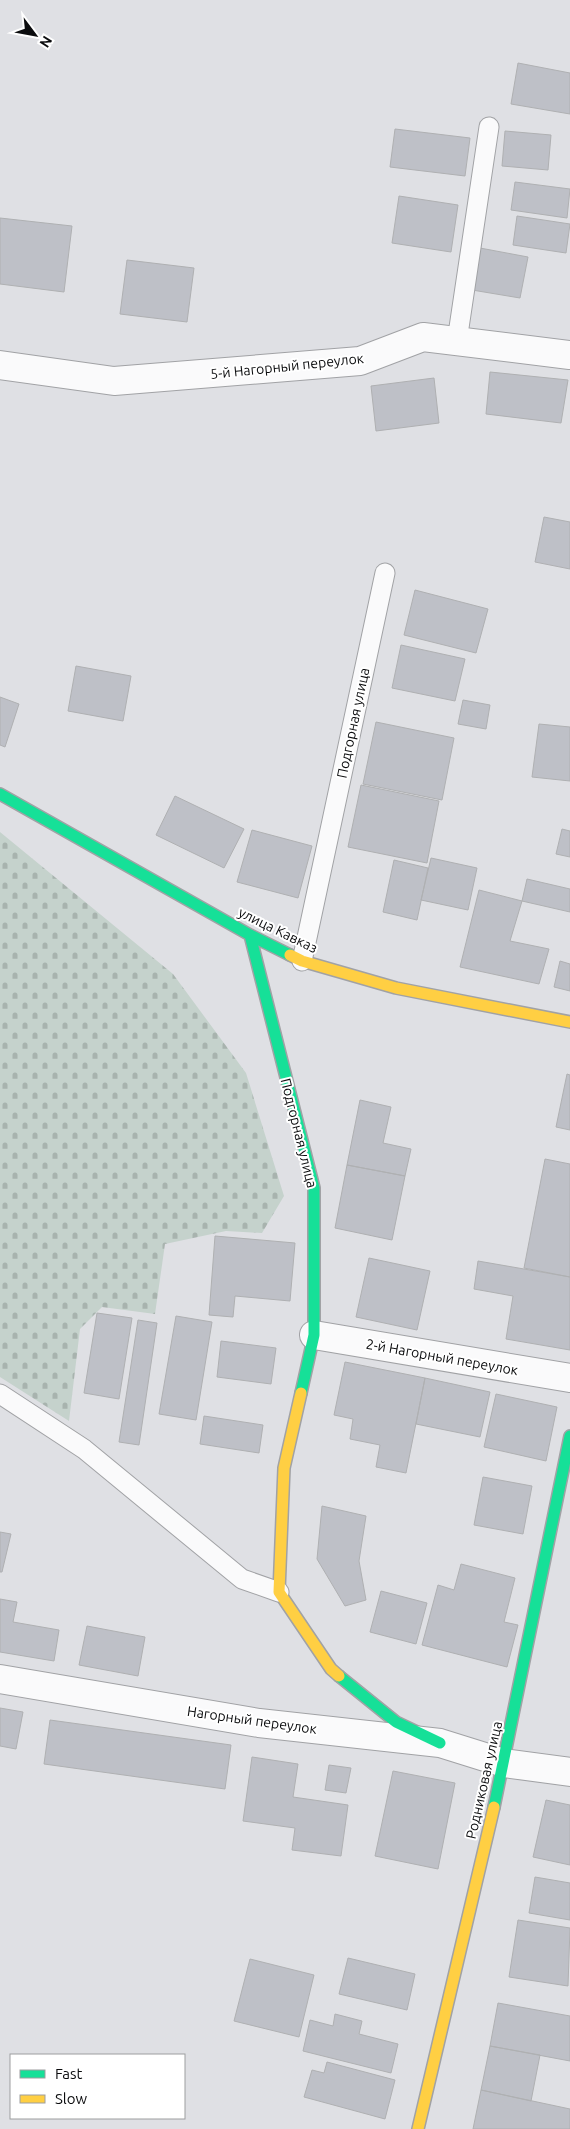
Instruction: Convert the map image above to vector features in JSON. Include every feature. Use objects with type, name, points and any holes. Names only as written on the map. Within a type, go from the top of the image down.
[{"type":"main road","name":"улица Кавказ","points":[[0,794],[250,935],[302,961],[396,988],[570,1022]]},
{"type":"main road","name":"Подгорная улица","points":[[250,935],[314,1188],[314,1335],[284,1468],[279,1592]]},
{"type":"main road","name":"Родниковая улица","points":[[418,2129],[504,1763],[570,1436]]},
{"type":"main road","points":[[279,1592],[331,1669],[396,1722],[440,1743]]},
{"type":"street","name":"5-й Нагорный переулок","points":[[0,365],[114,382],[360,361],[423,337],[570,355]]},
{"type":"street","name":"2-й Нагорный переулок","points":[[314,1335],[570,1378]]},
{"type":"street","name":"Нагорный переулок","points":[[0,1679],[259,1723],[440,1743],[504,1763],[570,1772]]},
{"type":"lane","points":[[457,341],[489,127]]},
{"type":"lane","name":"Подгорная улица","points":[[302,961],[385,573]]},
{"type":"lane","points":[[0,1394],[84,1449],[242,1579],[279,1592]]},
{"type":"green space","points":[[0,832],[173,974],[246,1073],[284,1196],[262,1233],[226,1231],[165,1244],[155,1314],[102,1307],[80,1329],[69,1421],[0,1377]]},
{"type":"building","points":[[518,63],[570,73],[570,114],[511,104]]},
{"type":"building","points":[[395,129],[470,138],[465,176],[390,167]]},
{"type":"building","points":[[505,131],[551,135],[548,170],[502,166]]},
{"type":"building","points":[[515,182],[570,189],[567,218],[511,210]]},
{"type":"building","points":[[399,196],[458,205],[451,252],[392,243]]},
{"type":"building","points":[[517,216],[570,224],[566,253],[513,245]]},
{"type":"building","points":[[0,218],[72,226],[64,292],[0,284]]},
{"type":"building","points":[[480,248],[528,257],[520,298],[472,290]]},
{"type":"building","points":[[127,260],[194,268],[187,322],[120,314]]},
{"type":"building","points":[[490,372],[568,380],[561,423],[486,414]]},
{"type":"building","points":[[434,378],[439,423],[376,431],[371,386]]},
{"type":"building","points":[[544,517],[570,522],[570,569],[535,562]]},
{"type":"building","points":[[415,590],[488,609],[476,653],[404,635]]},
{"type":"building","points":[[401,645],[465,659],[455,701],[392,688]]},
{"type":"building","points":[[76,666],[131,676],[123,721],[68,711]]},
{"type":"building","points":[[0,697],[19,704],[5,747],[0,745]]},
{"type":"building","points":[[463,700],[490,705],[486,729],[458,724]]},
{"type":"building","points":[[376,722],[454,738],[442,800],[363,784]]},
{"type":"building","points":[[539,724],[570,727],[570,781],[532,777]]},
{"type":"building","points":[[361,785],[439,801],[427,863],[348,847]]},
{"type":"building","points":[[175,796],[244,829],[224,868],[156,835]]},
{"type":"building","points":[[562,829],[570,831],[570,857],[556,854]]},
{"type":"building","points":[[252,830],[312,846],[298,898],[237,882]]},
{"type":"building","points":[[431,858],[477,868],[468,910],[421,900]]},
{"type":"building","points":[[394,860],[428,868],[417,920],[383,912]]},
{"type":"building","points":[[527,879],[570,889],[570,912],[522,901]]},
{"type":"building","points":[[479,890],[522,901],[510,941],[549,949],[539,984],[460,967]]},
{"type":"building","points":[[560,961],[570,964],[570,991],[554,987]]},
{"type":"building","points":[[567,1074],[570,1075],[570,1130],[556,1127]]},
{"type":"building","points":[[360,1100],[391,1107],[383,1143],[411,1149],[405,1176],[347,1165]]},
{"type":"building","points":[[545,1159],[570,1164],[570,1277],[524,1268]]},
{"type":"building","points":[[347,1165],[405,1176],[392,1240],[335,1228]]},
{"type":"building","points":[[215,1236],[295,1243],[290,1301],[235,1296],[233,1317],[209,1315]]},
{"type":"building","points":[[369,1258],[430,1271],[417,1330],[356,1317]]},
{"type":"building","points":[[478,1261],[570,1277],[570,1350],[506,1339],[513,1296],[474,1289]]},
{"type":"building","points":[[97,1313],[132,1318],[119,1399],[84,1393]]},
{"type":"building","points":[[176,1316],[212,1322],[196,1420],[159,1414]]},
{"type":"building","points":[[138,1320],[157,1323],[139,1445],[119,1442]]},
{"type":"building","points":[[221,1341],[276,1348],[271,1384],[217,1377]]},
{"type":"building","points":[[345,1362],[425,1378],[406,1473],[376,1467],[380,1445],[350,1439],[353,1419],[334,1415]]},
{"type":"building","points":[[425,1378],[490,1392],[480,1437],[416,1424]]},
{"type":"building","points":[[496,1394],[557,1407],[546,1461],[484,1447]]},
{"type":"building","points":[[204,1416],[263,1425],[259,1453],[200,1444]]},
{"type":"building","points":[[483,1477],[532,1486],[523,1534],[474,1525]]},
{"type":"building","points":[[322,1506],[366,1516],[359,1561],[366,1600],[345,1606],[317,1559]]},
{"type":"building","points":[[0,1532],[11,1534],[2,1572],[0,1572]]},
{"type":"building","points":[[461,1564],[515,1578],[504,1622],[518,1625],[507,1667],[422,1645],[438,1585],[454,1590]]},
{"type":"building","points":[[381,1591],[427,1603],[416,1644],[370,1632]]},
{"type":"building","points":[[0,1599],[17,1602],[13,1622],[59,1630],[54,1661],[0,1652]]},
{"type":"building","points":[[87,1626],[145,1637],[138,1676],[79,1665]]},
{"type":"building","points":[[0,1708],[23,1712],[16,1749],[0,1746]]},
{"type":"building","points":[[50,1720],[231,1745],[225,1789],[44,1764]]},
{"type":"building","points":[[252,1757],[298,1764],[293,1797],[348,1805],[341,1856],[292,1850],[295,1828],[243,1821]]},
{"type":"building","points":[[329,1765],[351,1768],[346,1793],[325,1790]]},
{"type":"building","points":[[393,1771],[455,1783],[438,1869],[375,1856]]},
{"type":"building","points":[[546,1800],[570,1805],[570,1865],[533,1857]]},
{"type":"building","points":[[535,1877],[570,1883],[570,1920],[529,1913]]},
{"type":"building","points":[[518,1920],[570,1928],[568,1986],[509,1977]]},
{"type":"building","points":[[348,1958],[415,1974],[407,2010],[339,1994]]},
{"type":"building","points":[[250,1959],[314,1975],[299,2037],[234,2021]]},
{"type":"building","points":[[498,2003],[570,2016],[570,2061],[490,2046]]},
{"type":"building","points":[[335,2014],[362,2021],[359,2034],[398,2044],[391,2073],[303,2051],[310,2020],[333,2026]]},
{"type":"building","points":[[490,2046],[540,2055],[531,2101],[481,2090]]},
{"type":"building","points":[[327,2062],[395,2080],[385,2119],[304,2097],[312,2070],[324,2073]]},
{"type":"building","points":[[481,2090],[570,2109],[570,2129],[473,2129]]},
{"type":"traffic: fast","points":[[0,794],[250,935],[290,955]]},
{"type":"traffic: fast","points":[[250,935],[314,1188],[314,1335],[301,1393]]},
{"type":"traffic: fast","points":[[494,1807],[570,1436]]},
{"type":"traffic: fast","points":[[339,1676],[396,1722],[440,1743]]},
{"type":"traffic: slow","points":[[290,955],[302,961],[396,988],[570,1022]]},
{"type":"traffic: slow","points":[[301,1393],[284,1468],[279,1592],[331,1669],[339,1676]]},
{"type":"traffic: slow","points":[[418,2129],[494,1807]]}]
